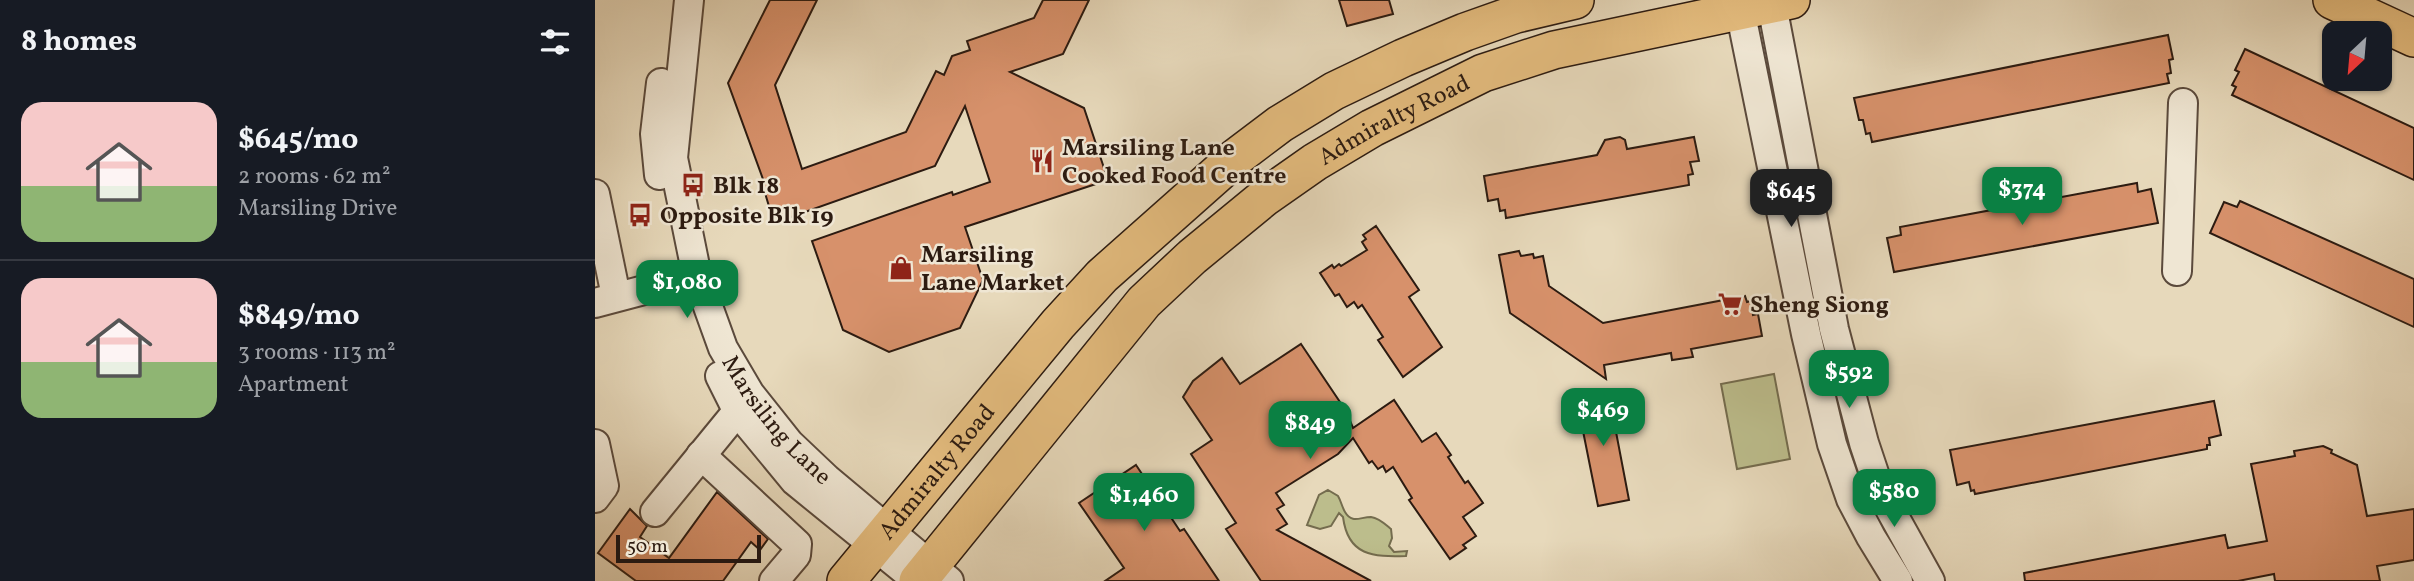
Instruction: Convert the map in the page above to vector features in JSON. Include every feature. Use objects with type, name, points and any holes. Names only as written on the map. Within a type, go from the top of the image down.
[{"type":"main road","name":"Admiralty Road","points":[[846,581],[1058,324],[1102,276],[1235,158],[1280,124],[1334,91],[1403,58],[1516,14],[1575,0]]},
{"type":"main road","points":[[2332,0],[2414,38]]},
{"type":"main road","name":"Admiralty Road","points":[[932,576],[1144,302],[1192,257],[1265,197],[1315,162],[1372,128],[1483,73],[1554,50],[1762,3]]},
{"type":"street","name":"Marsiling Lane","points":[[671,0],[673,158],[688,278],[723,348],[744,403],[827,479],[882,537],[932,576]]},
{"type":"street","name":"Marsiling Lane","points":[[673,56],[689,0]]},
{"type":"street","points":[[1762,3],[1834,329],[1864,443],[1880,491],[1930,581]]},
{"type":"street","points":[[1762,3],[1806,334],[1832,444],[1851,499],[1898,581]]},
{"type":"street","points":[[2177,271],[2183,103]]},
{"type":"street","points":[[595,194],[605,299],[688,278]]},
{"type":"street","points":[[1806,334],[1834,329]]},
{"type":"street","points":[[655,512],[744,403]]},
{"type":"street","points":[[595,444],[604,486],[595,498]]},
{"type":"street","points":[[701,454],[797,544],[796,555],[774,581]]},
{"type":"green space","points":[[1774,374],[1790,459],[1737,469],[1721,384]]},
{"type":"green space","points":[[1328,490],[1338,496],[1350,518],[1371,517],[1391,529],[1389,546],[1394,552],[1407,551],[1406,556],[1383,556],[1364,552],[1356,547],[1350,540],[1343,517],[1339,513],[1331,526],[1320,529],[1307,525],[1319,495]]},
{"type":"building","points":[[770,0],[817,0],[775,85],[802,169],[906,132],[936,71],[944,75],[952,56],[970,50],[967,41],[1034,18],[1043,0],[1089,0],[1063,54],[1010,72],[1084,108],[1108,180],[965,227],[983,280],[960,328],[889,352],[843,330],[812,241],[952,192],[953,195],[990,182],[965,106],[935,166],[774,223],[762,183],[764,182],[728,83]]},
{"type":"building","points":[[1339,0],[1389,0],[1393,14],[1347,26]]},
{"type":"building","points":[[2168,35],[2173,59],[2169,60],[2169,83],[1872,142],[1870,133],[1866,134],[1863,120],[1859,120],[1854,98]]},
{"type":"building","points":[[2245,49],[2322,85],[2322,91],[2335,91],[2414,128],[2414,180],[2232,95],[2236,87],[2232,85],[2239,72],[2235,70]]},
{"type":"building","points":[[1620,137],[1625,140],[1627,149],[1694,137],[1699,161],[1690,162],[1693,174],[1688,175],[1689,185],[1506,218],[1505,210],[1500,211],[1498,199],[1488,201],[1484,176],[1597,155],[1605,140]]},
{"type":"building","points":[[2137,183],[2138,192],[2151,189],[2158,223],[1894,272],[1887,238],[1901,235],[1900,227]]},
{"type":"building","points":[[2240,201],[2414,279],[2414,327],[2210,233],[2224,202],[2237,207]]},
{"type":"building","points":[[1376,226],[1419,290],[1409,297],[1442,347],[1403,377],[1378,340],[1383,337],[1362,305],[1358,308],[1354,302],[1347,307],[1339,294],[1335,296],[1320,273],[1332,265],[1334,268],[1339,264],[1341,266],[1367,250],[1362,242],[1366,239],[1363,235]]},
{"type":"building","points":[[1519,251],[1521,256],[1543,256],[1549,286],[1603,323],[1745,296],[1747,302],[1751,301],[1753,315],[1758,314],[1762,336],[1691,349],[1693,357],[1672,360],[1671,353],[1604,365],[1606,379],[1510,313],[1499,255]]},
{"type":"building","points":[[1301,344],[1346,411],[1353,428],[1394,400],[1422,442],[1436,433],[1465,483],[1468,481],[1483,503],[1463,517],[1476,536],[1463,545],[1466,548],[1450,559],[1409,500],[1412,498],[1393,467],[1386,472],[1383,466],[1378,469],[1372,461],[1369,463],[1353,438],[1338,454],[1276,493],[1284,505],[1277,509],[1287,524],[1277,530],[1371,581],[1261,581],[1226,529],[1236,523],[1191,454],[1212,440],[1183,397],[1193,381],[1222,358],[1240,384]]},
{"type":"building","points":[[1608,390],[1629,500],[1598,506],[1576,396]]},
{"type":"building","points":[[2214,401],[2221,435],[2209,438],[2210,445],[2207,445],[2207,449],[1975,494],[1974,490],[1971,491],[1969,482],[1957,485],[1950,450]]},
{"type":"building","points":[[2323,446],[2332,450],[2331,453],[2357,465],[2367,516],[2414,509],[2414,560],[2377,566],[2380,581],[2275,581],[2274,574],[2238,581],[2025,581],[2024,573],[2225,535],[2228,548],[2267,541],[2251,464],[2295,456],[2294,451]]},
{"type":"building","points":[[1136,465],[1180,531],[1184,529],[1219,581],[1105,581],[1124,568],[1079,503]]},
{"type":"building","points":[[717,492],[768,539],[760,550],[751,542],[723,581],[636,581],[598,553],[630,509],[647,526],[640,537],[669,558]]},
{"type":"place","name":"Marsiling Lane Cooked Food Centre","points":[[1042,161]]},
{"type":"place","name":"Blk 18","points":[[693,185]]},
{"type":"place","name":"Opposite Blk 19","points":[[640,215]]},
{"type":"place","name":"Marsiling Lane Market","points":[[901,268]]},
{"type":"place","name":"Sheng Siong","points":[[1730,304]]}]
